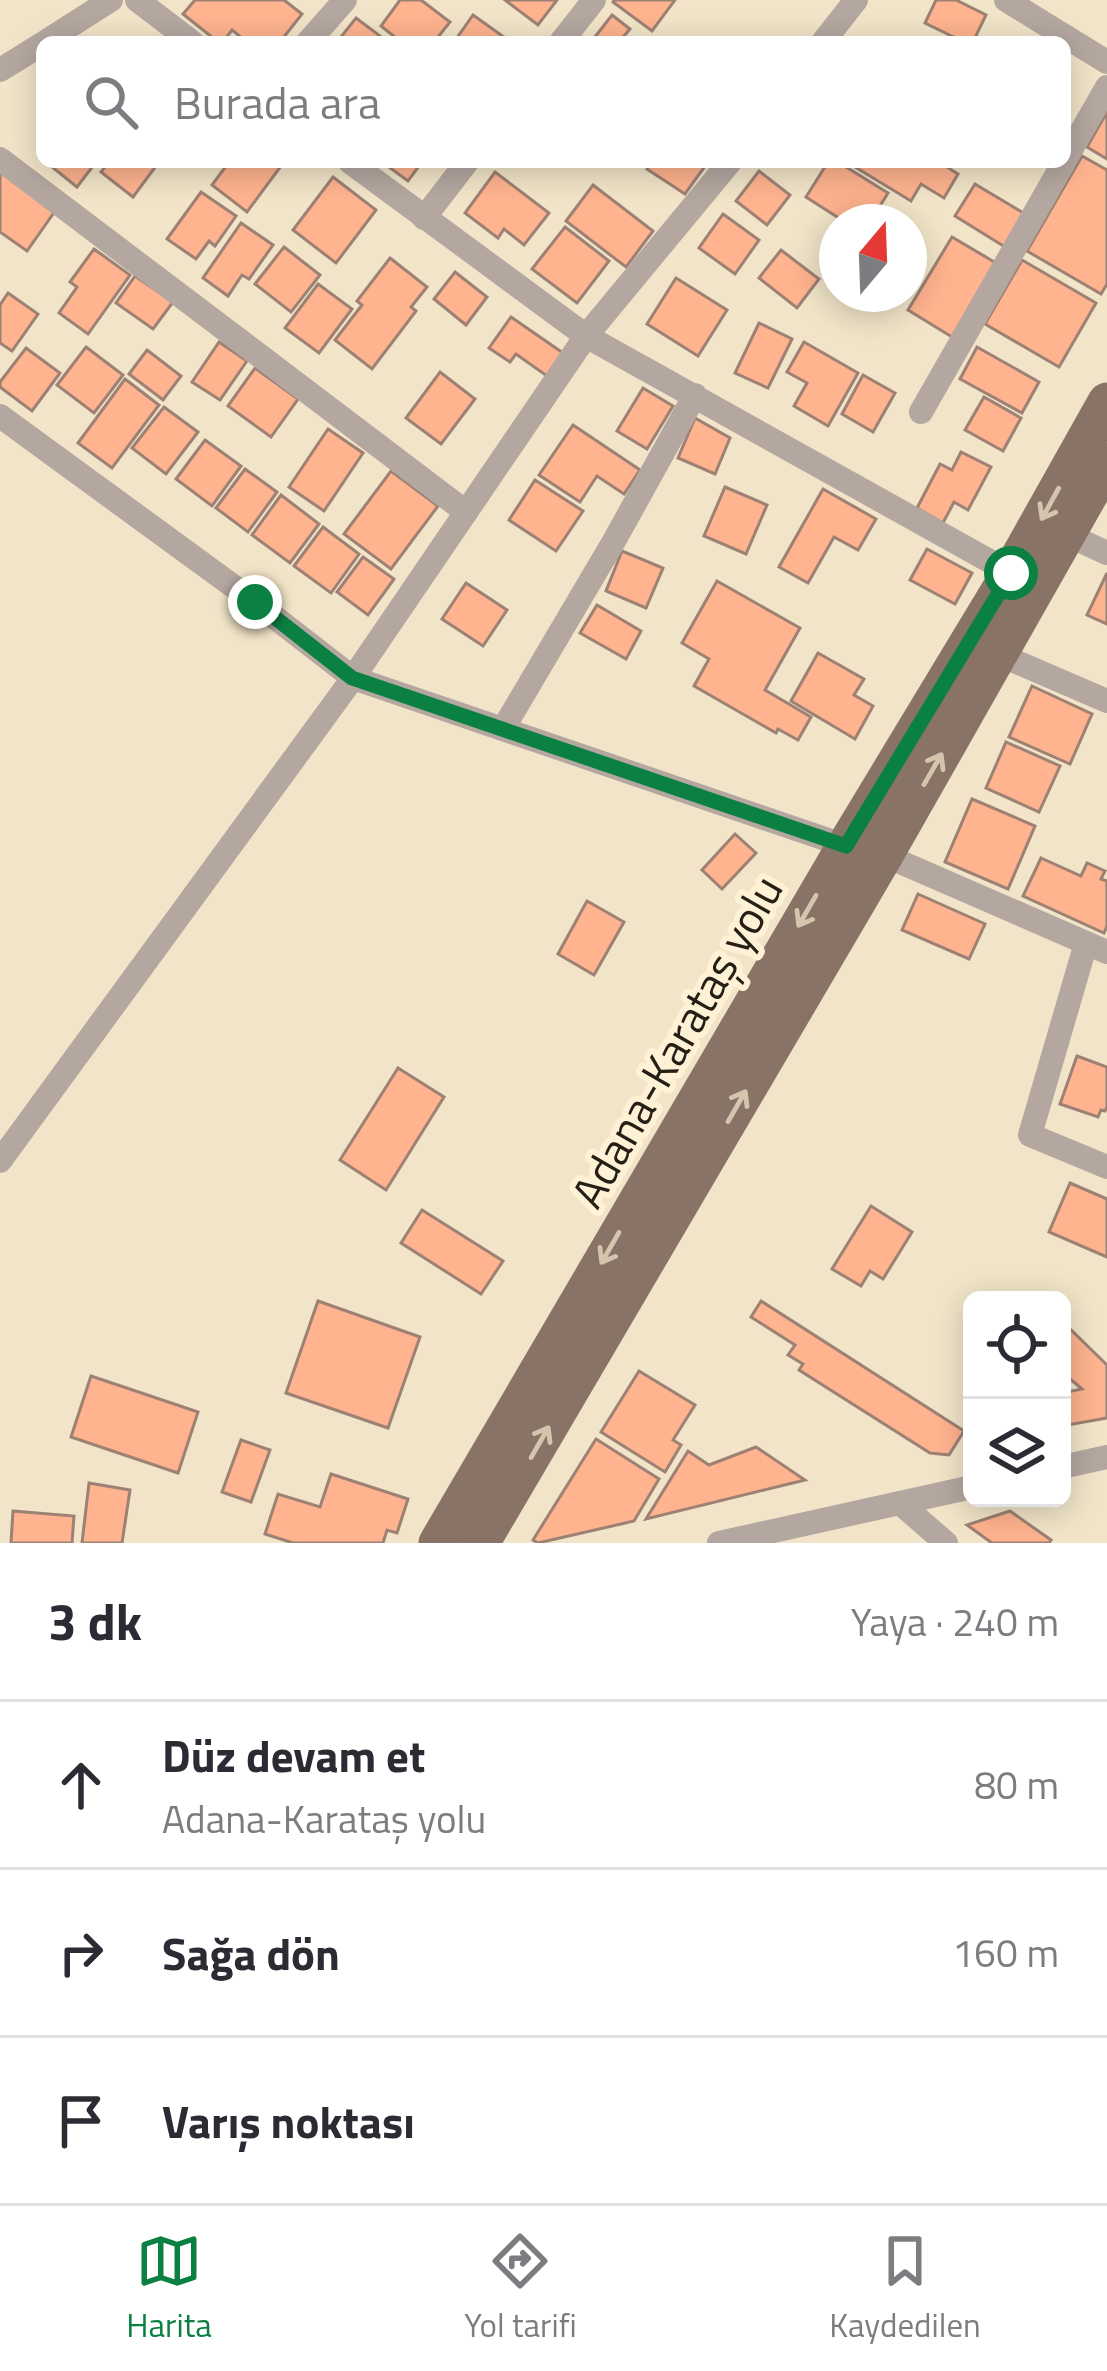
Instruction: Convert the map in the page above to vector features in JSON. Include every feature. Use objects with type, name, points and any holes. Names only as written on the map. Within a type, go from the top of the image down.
[{"type":"main road","name":"Adana-Karataş yolu","points":[[480,1543],[865,851],[1107,402]]},
{"type":"main road","name":"Adana-Karataş yolu","points":[[438,1543],[865,851],[998,654],[1107,462]]},
{"type":"street","points":[[54,36],[111,0]]},
{"type":"street","points":[[137,0],[184,36]]},
{"type":"street","points":[[313,36],[344,0]]},
{"type":"street","points":[[566,36],[594,0]]},
{"type":"street","points":[[828,36],[856,0]]},
{"type":"street","points":[[1006,0],[1065,36]]},
{"type":"street","points":[[1071,40],[1107,62]]},
{"type":"street","points":[[0,70],[36,47]]},
{"type":"street","points":[[1071,150],[1107,87]]},
{"type":"street","points":[[0,159],[466,512]]},
{"type":"street","points":[[358,168],[586,336],[1011,573]]},
{"type":"street","points":[[424,218],[462,168]]},
{"type":"street","points":[[0,1160],[352,678],[586,336],[725,168]]},
{"type":"street","points":[[921,412],[1061,168]]},
{"type":"street","points":[[502,729],[695,395]]},
{"type":"street","points":[[0,416],[352,678],[865,851],[1096,947],[1030,1135],[1107,1167]]},
{"type":"street","points":[[1066,534],[1107,553]]},
{"type":"street","points":[[998,654],[1107,700]]},
{"type":"street","points":[[1071,1465],[1107,1457]]},
{"type":"street","points":[[719,1543],[755,1539],[963,1489]]},
{"type":"street","points":[[900,1503],[946,1543]]},
{"type":"building","points":[[195,0],[284,0],[302,14],[285,36],[240,36],[232,30],[228,36],[210,36],[183,14]]},
{"type":"building","points":[[400,0],[421,0],[450,22],[439,36],[394,36],[381,26]]},
{"type":"building","points":[[505,0],[557,0],[538,25]]},
{"type":"building","points":[[614,0],[675,0],[652,31]]},
{"type":"building","points":[[936,0],[956,0],[986,15],[976,36],[952,36],[925,23]]},
{"type":"building","points":[[473,15],[503,36],[458,36]]},
{"type":"building","points":[[612,15],[630,29],[624,36],[596,36]]},
{"type":"building","points":[[356,18],[380,36],[342,36]]},
{"type":"building","points":[[1107,112],[1107,159],[1087,147]]},
{"type":"building","points":[[1082,156],[1107,170],[1107,284],[1101,294],[1027,251]]},
{"type":"building","points":[[53,168],[91,168],[77,187]]},
{"type":"building","points":[[104,168],[155,168],[133,197],[101,172]]},
{"type":"building","points":[[225,168],[280,168],[247,212],[212,185]]},
{"type":"building","points":[[390,168],[418,168],[408,181]]},
{"type":"building","points":[[648,168],[704,168],[685,194]]},
{"type":"building","points":[[824,168],[848,168],[888,193],[881,204],[819,205],[806,197]]},
{"type":"building","points":[[857,168],[948,168],[958,174],[944,198],[921,184],[911,201]]},
{"type":"building","points":[[759,171],[790,195],[767,225],[736,201]]},
{"type":"building","points":[[0,172],[55,211],[27,251],[0,232]]},
{"type":"building","points":[[495,172],[549,213],[524,245],[504,229],[498,238],[465,213]]},
{"type":"building","points":[[333,177],[376,210],[336,263],[293,230]]},
{"type":"building","points":[[975,184],[1025,214],[1005,247],[955,216]]},
{"type":"building","points":[[593,185],[653,231],[626,267],[566,221]]},
{"type":"building","points":[[201,192],[236,216],[215,246],[209,241],[196,259],[167,239]]},
{"type":"building","points":[[723,214],[759,240],[735,274],[699,248]]},
{"type":"building","points":[[241,223],[273,245],[249,279],[242,275],[228,296],[203,278]]},
{"type":"building","points":[[565,227],[609,261],[577,303],[532,269]]},
{"type":"building","points":[[952,237],[996,263],[952,337],[911,312],[927,312],[927,278]]},
{"type":"building","points":[[284,247],[320,275],[291,312],[255,284]]},
{"type":"building","points":[[94,249],[130,275],[88,334],[59,313],[77,287],[70,282]]},
{"type":"building","points":[[781,250],[819,279],[797,308],[759,278]]},
{"type":"building","points":[[390,258],[427,287],[411,307],[416,311],[372,369],[335,340]]},
{"type":"building","points":[[1022,260],[1096,303],[1059,367],[985,324]]},
{"type":"building","points":[[455,272],[487,297],[466,325],[434,299]]},
{"type":"building","points":[[135,276],[173,302],[153,329],[116,303]]},
{"type":"building","points":[[676,278],[727,310],[698,356],[647,324]]},
{"type":"building","points":[[318,284],[352,309],[319,353],[285,328]]},
{"type":"building","points":[[8,293],[38,314],[12,351],[0,343],[0,305]]},
{"type":"building","points":[[511,317],[563,353],[547,376],[516,354],[510,362],[489,348]]},
{"type":"building","points":[[759,323],[792,339],[768,388],[735,373]]},
{"type":"building","points":[[219,342],[247,361],[220,400],[192,382]]},
{"type":"building","points":[[804,342],[858,373],[828,426],[794,406],[807,383],[787,372]]},
{"type":"building","points":[[86,347],[123,375],[94,413],[57,385]]},
{"type":"building","points":[[977,347],[1039,382],[1022,413],[960,379]]},
{"type":"building","points":[[26,348],[60,373],[32,411],[0,387]]},
{"type":"building","points":[[147,350],[181,376],[163,400],[129,374]]},
{"type":"building","points":[[255,368],[298,399],[271,437],[228,406]]},
{"type":"building","points":[[440,372],[475,399],[441,444],[406,418]]},
{"type":"building","points":[[863,375],[895,393],[873,432],[842,414]]},
{"type":"building","points":[[125,379],[159,405],[112,468],[78,443]]},
{"type":"building","points":[[643,388],[673,406],[647,449],[617,431]]},
{"type":"building","points":[[984,397],[1021,418],[1003,451],[965,430]]},
{"type":"building","points":[[164,407],[198,432],[166,474],[132,448]]},
{"type":"building","points":[[695,418],[730,438],[715,474],[678,458]]},
{"type":"building","points":[[573,425],[640,470],[624,494],[597,476],[580,502],[539,475]]},
{"type":"building","points":[[328,429],[363,453],[324,511],[289,487]]},
{"type":"building","points":[[205,440],[241,466],[212,506],[176,479]]},
{"type":"building","points":[[961,452],[991,467],[968,510],[954,502],[943,523],[917,508],[940,464],[952,470]]},
{"type":"building","points":[[245,469],[277,492],[248,532],[216,508]]},
{"type":"building","points":[[391,471],[438,506],[391,569],[344,534]]},
{"type":"building","points":[[535,480],[583,511],[556,551],[509,520]]},
{"type":"building","points":[[725,487],[767,505],[746,554],[704,536]]},
{"type":"building","points":[[823,489],[876,519],[858,550],[834,537],[808,583],[779,567]]},
{"type":"building","points":[[281,495],[319,524],[290,563],[252,535]]},
{"type":"building","points":[[323,527],[359,554],[331,593],[294,566]]},
{"type":"building","points":[[927,549],[972,573],[955,604],[910,580]]},
{"type":"building","points":[[622,551],[663,568],[646,608],[606,591]]},
{"type":"building","points":[[363,557],[394,579],[368,615],[337,592]]},
{"type":"building","points":[[1107,573],[1107,624],[1087,615]]},
{"type":"building","points":[[717,581],[800,628],[765,690],[811,717],[798,740],[778,729],[776,733],[694,686],[709,659],[682,643]]},
{"type":"building","points":[[466,583],[507,610],[483,646],[442,619]]},
{"type":"building","points":[[597,605],[641,631],[626,659],[580,633]]},
{"type":"building","points":[[818,653],[864,679],[854,695],[873,706],[855,739],[791,701]]},
{"type":"building","points":[[1032,686],[1092,714],[1070,764],[1009,737]]},
{"type":"building","points":[[1006,742],[1060,766],[1039,812],[986,788]]},
{"type":"building","points":[[972,799],[1035,826],[1008,889],[945,862]]},
{"type":"building","points":[[735,834],[756,853],[722,889],[702,870]]},
{"type":"building","points":[[1041,858],[1081,876],[1087,863],[1105,871],[1101,879],[1107,881],[1104,933],[1023,896]]},
{"type":"building","points":[[918,894],[985,924],[969,959],[902,930]]},
{"type":"building","points":[[587,901],[624,922],[594,975],[558,954]]},
{"type":"building","points":[[1077,1056],[1107,1067],[1107,1107],[1098,1117],[1060,1104]]},
{"type":"building","points":[[398,1068],[444,1097],[386,1190],[340,1160]]},
{"type":"building","points":[[1070,1183],[1107,1199],[1107,1257],[1049,1232]]},
{"type":"building","points":[[871,1206],[912,1232],[883,1279],[870,1271],[861,1286],[832,1269]]},
{"type":"building","points":[[422,1210],[503,1261],[481,1294],[401,1243]]},
{"type":"building","points":[[318,1301],[420,1337],[388,1428],[286,1393]]},
{"type":"building","points":[[761,1301],[963,1433],[949,1455],[930,1453],[799,1370],[803,1364],[788,1355],[795,1345],[751,1317]]},
{"type":"building","points":[[1071,1330],[1107,1365],[1107,1418],[1071,1424],[1071,1391],[1082,1389],[1071,1380]]},
{"type":"building","points":[[639,1371],[695,1405],[673,1440],[681,1445],[665,1472],[601,1432]]},
{"type":"building","points":[[91,1376],[198,1412],[178,1473],[71,1437]]},
{"type":"building","points":[[596,1439],[659,1479],[634,1521],[538,1543],[533,1540]]},
{"type":"building","points":[[241,1440],[270,1450],[251,1502],[222,1492]]},
{"type":"building","points":[[756,1447],[805,1480],[646,1519],[688,1451],[709,1465]]},
{"type":"building","points":[[331,1474],[408,1499],[397,1533],[387,1530],[383,1543],[293,1543],[265,1534],[278,1494],[320,1507]]},
{"type":"building","points":[[89,1483],[130,1490],[122,1543],[82,1543]]},
{"type":"building","points":[[13,1511],[74,1516],[72,1543],[11,1543]]},
{"type":"building","points":[[1010,1511],[1049,1543],[992,1543],[967,1525]]},
{"type":"route","points":[[255,602],[352,678],[846,846],[1011,573]]}]
